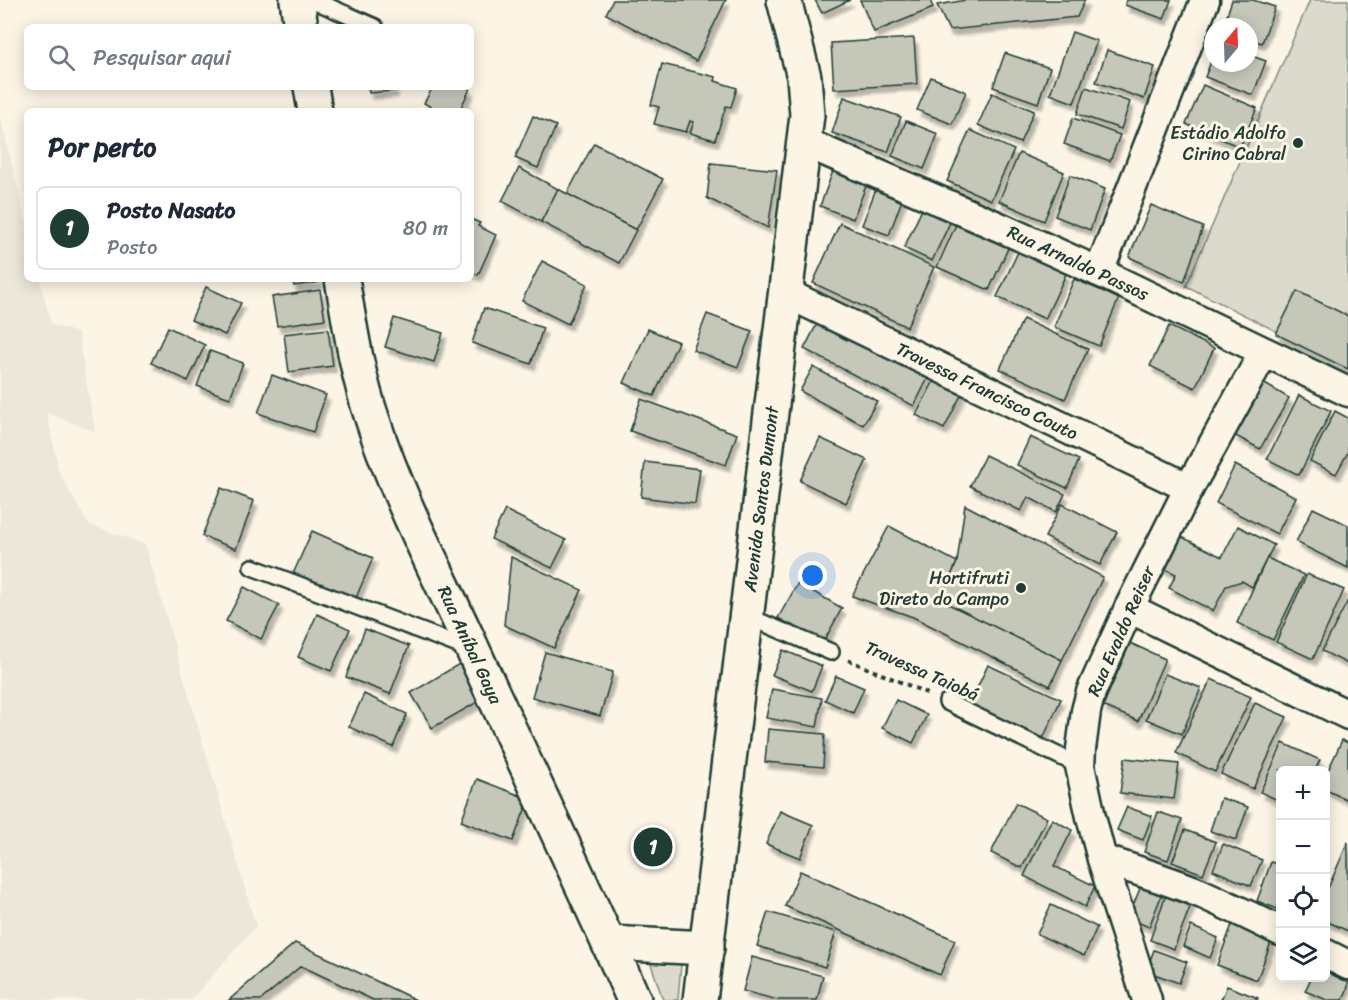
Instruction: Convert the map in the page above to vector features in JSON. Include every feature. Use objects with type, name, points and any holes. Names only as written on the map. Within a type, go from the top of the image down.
[{"type":"main road","points":[[297,0],[301,24]]},
{"type":"main road","name":"Avenida Santos Dumont","points":[[700,1000],[807,115],[804,77],[784,0]]},
{"type":"main road","points":[[312,90],[314,108]]},
{"type":"main road","name":"Rua Aníbal Gaya","points":[[343,282],[360,374],[389,468],[634,1000]]},
{"type":"main road","points":[[609,943],[707,948]]},
{"type":"street","points":[[1099,272],[1205,0]]},
{"type":"street","name":"Rua Arnaldo Passos","points":[[804,142],[1099,272],[1348,392]]},
{"type":"street","name":"Travessa Francisco Couto","points":[[786,293],[1189,488]]},
{"type":"street","name":"Rua Evaldo Reiser","points":[[1147,1000],[1091,817],[1080,766],[1082,740],[1091,692],[1129,608],[1189,488],[1264,352]]},
{"type":"street","points":[[1129,608],[1348,715]]},
{"type":"street","points":[[1102,859],[1199,893],[1276,929]]},
{"type":"street","points":[[1330,956],[1348,965]]},
{"type":"lane","points":[[313,0],[368,24]]},
{"type":"lane","points":[[252,567],[473,651]]},
{"type":"lane","points":[[747,616],[831,652]]},
{"type":"lane","name":"Travessa Taiobá","points":[[947,702],[1080,766]]},
{"type":"path","name":"Travessa Taiobá","points":[[831,652],[947,702]]},
{"type":"shaded area","name":"Estádio Adolfo Cirino Cabral","points":[[1310,0],[1348,0],[1348,367],[1186,286]]},
{"type":"shaded area","points":[[0,116],[24,214],[24,282],[41,282],[51,324],[78,333],[95,432],[47,413],[59,472],[88,524],[145,544],[256,926],[191,1000],[0,1000]]},
{"type":"shaded area","points":[[650,961],[681,964],[678,1000],[663,1000]]},
{"type":"building","points":[[613,0],[726,0],[696,61],[606,14]]},
{"type":"building","points":[[815,0],[850,0],[822,13]]},
{"type":"building","points":[[860,0],[930,0],[933,8],[874,32]]},
{"type":"building","points":[[966,0],[1085,0],[1077,17],[949,30],[937,5]]},
{"type":"building","points":[[1127,0],[1171,0],[1164,19],[1125,5]]},
{"type":"building","points":[[1232,0],[1253,0],[1275,7],[1262,43],[1258,42],[1258,18],[1226,18]]},
{"type":"building","points":[[1072,32],[1097,41],[1074,103],[1050,94]]},
{"type":"building","points":[[914,38],[917,84],[834,89],[831,43]]},
{"type":"building","points":[[1107,50],[1155,67],[1144,99],[1096,82]]},
{"type":"building","points":[[1005,53],[1050,68],[1038,103],[993,87]]},
{"type":"building","points":[[1258,58],[1266,61],[1253,95],[1205,77],[1207,72],[1258,72]]},
{"type":"building","points":[[662,64],[716,77],[715,81],[737,88],[731,107],[726,106],[715,140],[690,133],[694,122],[690,121],[686,132],[654,124],[659,107],[651,105]]},
{"type":"building","points":[[931,77],[966,92],[952,124],[917,110]]},
{"type":"building","points":[[1203,85],[1257,108],[1240,147],[1186,124]]},
{"type":"building","points":[[1086,87],[1130,102],[1121,129],[1077,114]]},
{"type":"building","points":[[368,90],[395,91],[369,93]]},
{"type":"building","points":[[431,90],[470,90],[460,108],[433,108],[424,103]]},
{"type":"building","points":[[992,93],[1034,111],[1020,143],[978,125]]},
{"type":"building","points":[[844,97],[901,117],[888,152],[832,133]]},
{"type":"building","points":[[533,116],[556,126],[538,168],[515,158]]},
{"type":"building","points":[[1073,118],[1120,135],[1110,161],[1064,144]]},
{"type":"building","points":[[906,121],[938,134],[924,169],[892,156]]},
{"type":"building","points":[[970,130],[1014,150],[991,200],[947,181]]},
{"type":"building","points":[[594,143],[663,179],[636,230],[567,194]]},
{"type":"building","points":[[1019,153],[1064,172],[1044,221],[999,201]]},
{"type":"building","points":[[711,163],[777,170],[768,228],[707,198]]},
{"type":"building","points":[[836,163],[870,176],[853,219],[820,206]]},
{"type":"building","points":[[519,168],[558,189],[541,222],[502,201]]},
{"type":"building","points":[[1070,175],[1105,189],[1090,230],[1055,216]]},
{"type":"building","points":[[879,181],[905,192],[889,235],[862,225]]},
{"type":"building","points":[[558,189],[636,230],[619,263],[541,222]]},
{"type":"building","points":[[924,205],[952,218],[932,261],[904,248]]},
{"type":"building","points":[[1151,205],[1203,227],[1184,282],[1129,257]]},
{"type":"building","points":[[474,220],[480,223],[478,226],[496,235],[478,275],[474,273]]},
{"type":"building","points":[[958,220],[1010,244],[989,290],[937,267]]},
{"type":"building","points":[[840,223],[934,267],[907,327],[813,283]]},
{"type":"building","points":[[1018,252],[1066,274],[1045,319],[997,297]]},
{"type":"building","points":[[542,261],[587,284],[568,324],[522,301]]},
{"type":"building","points":[[1074,279],[1119,298],[1099,346],[1054,327]]},
{"type":"building","points":[[293,282],[320,282],[294,286]]},
{"type":"building","points":[[206,287],[241,303],[225,335],[191,320]]},
{"type":"building","points":[[320,290],[325,319],[277,326],[272,297]]},
{"type":"building","points":[[1297,291],[1348,316],[1348,369],[1276,334]]},
{"type":"building","points":[[484,308],[543,328],[531,364],[472,343]]},
{"type":"building","points":[[707,314],[752,331],[738,367],[693,350]]},
{"type":"building","points":[[394,318],[443,333],[434,362],[385,347]]},
{"type":"building","points":[[820,318],[930,374],[914,406],[804,349]]},
{"type":"building","points":[[1023,319],[1088,349],[1065,399],[1000,369]]},
{"type":"building","points":[[1169,326],[1214,348],[1195,388],[1150,366]]},
{"type":"building","points":[[168,327],[205,345],[188,381],[151,363]]},
{"type":"building","points":[[328,329],[333,366],[289,372],[284,334]]},
{"type":"building","points":[[648,329],[678,342],[654,396],[624,383]]},
{"type":"building","points":[[210,351],[243,363],[230,398],[197,386]]},
{"type":"building","points":[[813,367],[877,401],[863,425],[800,391]]},
{"type":"building","points":[[272,375],[326,395],[313,432],[258,413]]},
{"type":"building","points":[[937,375],[964,389],[944,429],[916,415]]},
{"type":"building","points":[[1263,383],[1289,398],[1260,449],[1234,435]]},
{"type":"building","points":[[1299,395],[1331,411],[1299,475],[1267,459]]},
{"type":"building","points":[[641,399],[737,434],[726,465],[630,431]]},
{"type":"building","points":[[1335,411],[1348,418],[1348,452],[1336,474],[1310,461]]},
{"type":"building","points":[[1030,437],[1079,460],[1067,488],[1017,465]]},
{"type":"building","points":[[820,438],[867,460],[846,503],[800,481]]},
{"type":"building","points":[[985,455],[1065,494],[1056,512],[1028,497],[1021,511],[970,486]]},
{"type":"building","points":[[645,462],[700,469],[695,504],[641,497]]},
{"type":"building","points":[[1235,465],[1296,497],[1277,534],[1216,503]]},
{"type":"building","points":[[221,488],[254,501],[236,549],[202,536]]},
{"type":"building","points":[[1062,504],[1117,532],[1100,565],[1045,537]]},
{"type":"building","name":"Hortifruti Direto do Campo","points":[[965,505],[1103,577],[1062,660],[940,600],[957,562]]},
{"type":"building","points":[[1313,508],[1348,525],[1348,568],[1296,542]]},
{"type":"building","points":[[505,510],[566,540],[552,568],[491,539]]},
{"type":"building","points":[[889,526],[957,562],[940,600],[1062,660],[1050,686],[913,617],[852,596]]},
{"type":"building","points":[[1238,526],[1274,545],[1252,587],[1242,581],[1226,586],[1213,611],[1169,588],[1176,574],[1161,567],[1178,535],[1222,557]]},
{"type":"building","points":[[312,531],[373,558],[355,600],[293,574]]},
{"type":"building","points":[[511,557],[582,590],[554,648],[504,625]]},
{"type":"building","points":[[1267,558],[1304,575],[1273,640],[1237,623]]},
{"type":"building","points":[[1307,574],[1344,590],[1313,659],[1276,642]]},
{"type":"building","points":[[798,583],[842,608],[823,643],[778,618]]},
{"type":"building","points":[[244,587],[279,605],[261,639],[226,621]]},
{"type":"building","points":[[1348,600],[1348,664],[1322,651]]},
{"type":"building","points":[[317,614],[350,629],[331,671],[298,657]]},
{"type":"building","points":[[365,629],[409,646],[390,694],[346,677]]},
{"type":"building","points":[[1130,643],[1165,659],[1138,721],[1103,706]]},
{"type":"building","points":[[783,650],[822,666],[812,691],[772,675]]},
{"type":"building","points":[[545,652],[613,672],[600,716],[532,697]]},
{"type":"building","points":[[459,664],[481,700],[432,728],[411,693]]},
{"type":"building","points":[[988,665],[1061,699],[1041,743],[967,709]]},
{"type":"building","points":[[1165,674],[1201,688],[1182,734],[1146,719]]},
{"type":"building","points":[[836,676],[864,688],[853,713],[825,700]]},
{"type":"building","points":[[1211,679],[1251,697],[1215,772],[1176,753]]},
{"type":"building","points":[[772,689],[822,698],[817,727],[766,718]]},
{"type":"building","points":[[364,694],[407,714],[393,747],[349,727]]},
{"type":"building","points":[[896,700],[927,715],[913,743],[882,728]]},
{"type":"building","points":[[1255,703],[1287,717],[1253,789],[1221,774]]},
{"type":"building","points":[[768,729],[825,734],[823,767],[765,762]]},
{"type":"building","points":[[1342,740],[1348,743],[1348,800],[1330,792],[1330,766]]},
{"type":"building","points":[[1283,743],[1320,760],[1317,766],[1276,766],[1276,799],[1260,792]]},
{"type":"building","points":[[1125,758],[1179,764],[1174,799],[1120,793]]},
{"type":"building","points":[[477,779],[529,799],[513,841],[461,821]]},
{"type":"building","points":[[1221,798],[1248,807],[1236,840],[1210,831]]},
{"type":"building","points":[[1016,803],[1047,818],[1022,868],[991,853]]},
{"type":"building","points":[[1127,807],[1152,816],[1143,840],[1117,830]]},
{"type":"building","points":[[780,811],[813,825],[800,858],[766,844]]},
{"type":"building","points":[[1158,812],[1182,820],[1168,860],[1144,852]]},
{"type":"building","points":[[1052,819],[1072,830],[1054,866],[1095,886],[1085,907],[1024,876]]},
{"type":"building","points":[[1185,830],[1216,842],[1203,874],[1172,862]]},
{"type":"building","points":[[1348,842],[1348,931],[1330,923],[1330,884]]},
{"type":"building","points":[[1223,844],[1262,860],[1251,886],[1213,870]]},
{"type":"building","points":[[1271,862],[1276,864],[1276,908],[1257,901]]},
{"type":"building","points":[[800,871],[955,940],[940,975],[785,906]]},
{"type":"building","points":[[1143,881],[1164,889],[1149,927],[1128,918]]},
{"type":"building","points":[[1168,889],[1193,899],[1174,949],[1150,940]]},
{"type":"building","points":[[1051,905],[1097,927],[1084,956],[1037,934]]},
{"type":"building","points":[[768,912],[836,932],[825,967],[757,946]]},
{"type":"building","points":[[1233,922],[1273,937],[1257,980],[1217,965]]},
{"type":"building","points":[[1191,926],[1218,938],[1210,958],[1183,946]]},
{"type":"building","points":[[295,943],[416,1000],[373,1000],[301,966],[261,1000],[229,1000]]},
{"type":"building","points":[[1154,950],[1187,962],[1179,983],[1146,971]]},
{"type":"building","points":[[752,957],[823,976],[817,1000],[778,1000],[743,991]]},
{"type":"building","points":[[1330,963],[1348,970],[1348,987],[1343,1000],[1327,1000],[1305,991],[1309,982],[1330,982]]},
{"type":"building","points":[[1227,986],[1258,998],[1257,1000],[1221,1000]]},
{"type":"place","name":"Estádio Adolfo Cirino Cabral","points":[[1298,143]]},
{"type":"place","name":"Hortifruti Direto do Campo","points":[[1021,588]]},
{"type":"place","name":"Posto Nasato","points":[[653,847]]}]
